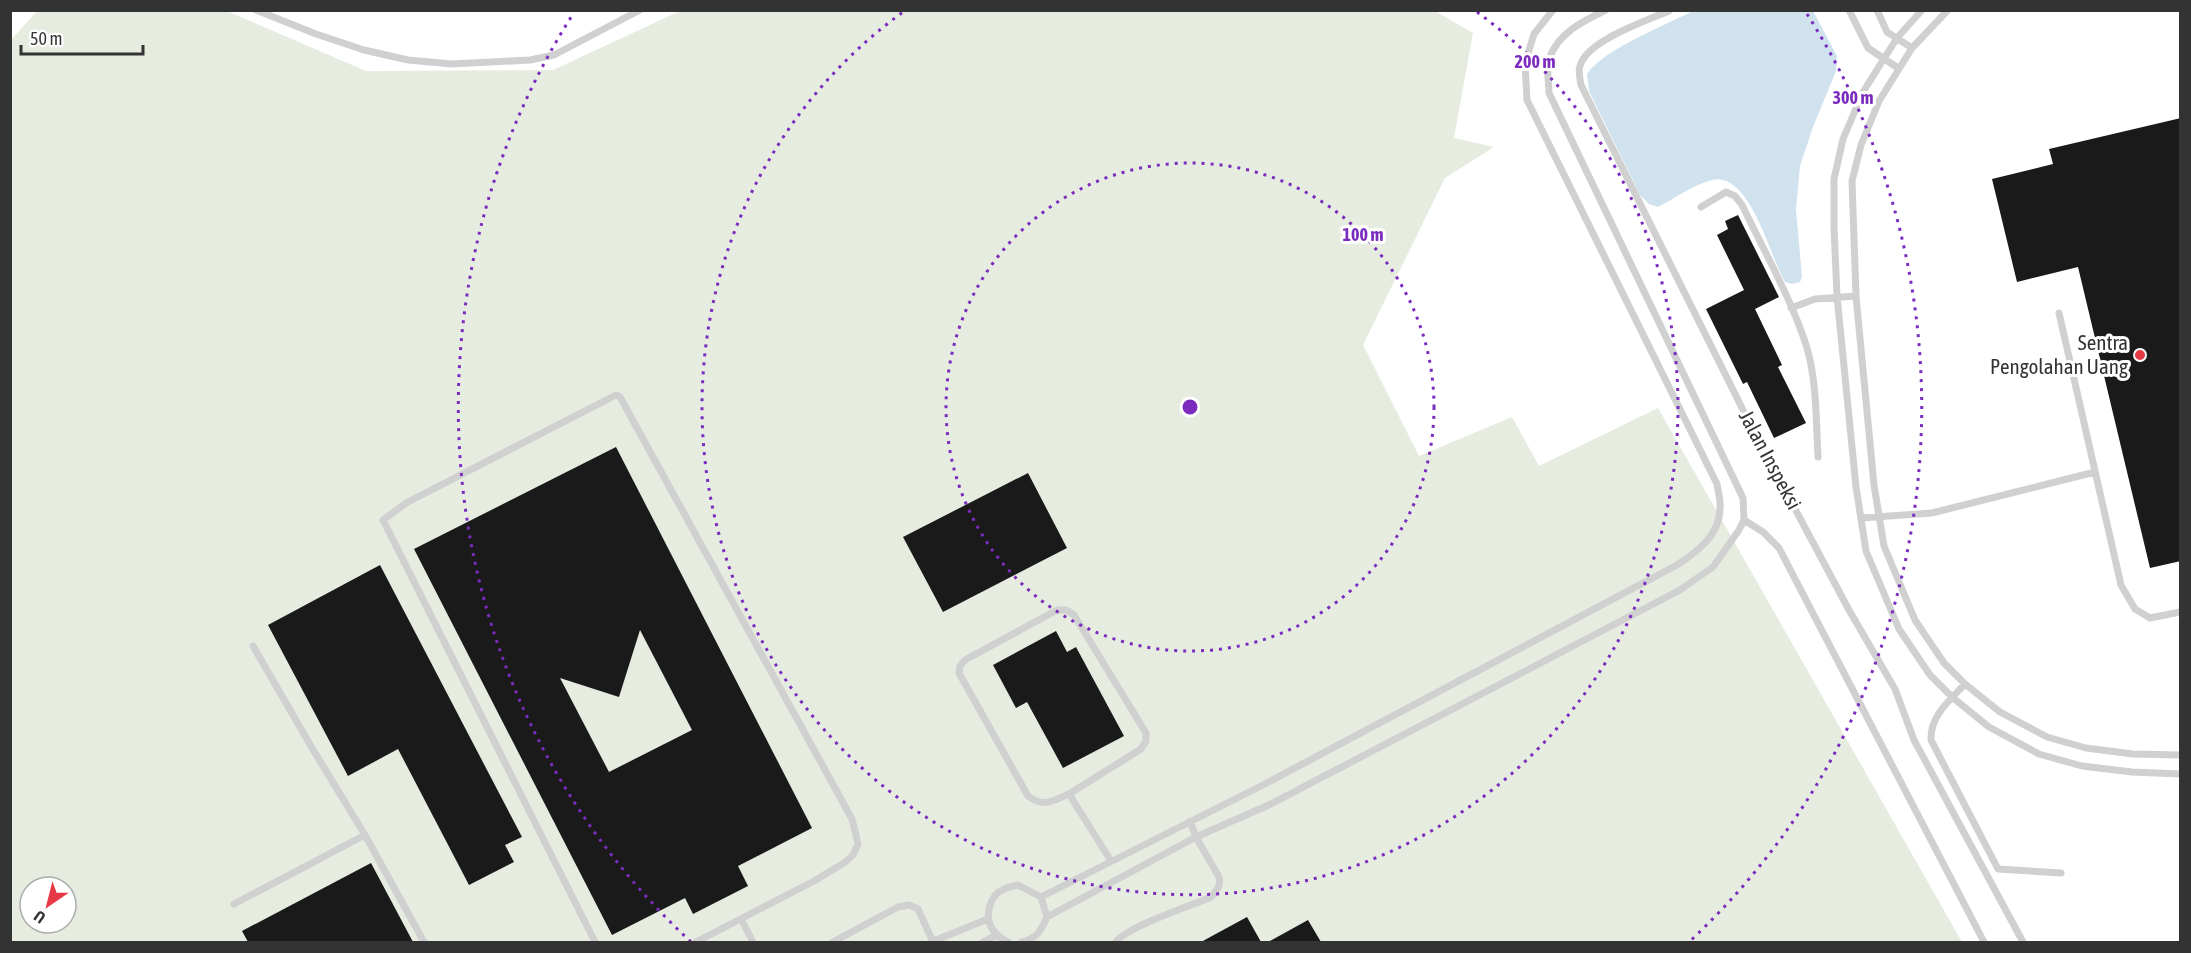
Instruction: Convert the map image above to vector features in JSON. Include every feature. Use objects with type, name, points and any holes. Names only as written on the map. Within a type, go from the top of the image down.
[{"type":"lane","points":[[256,10],[364,50],[408,60],[452,64],[530,60],[554,55],[640,10]]},
{"type":"lane","points":[[1041,897],[1677,566],[1699,550],[1713,533],[1721,509],[1717,484],[1527,100],[1525,63],[1534,34],[1553,10]]},
{"type":"lane","points":[[1047,916],[1196,837],[1271,804],[1680,590],[1713,567],[1740,530],[1744,520],[1743,498],[1549,93],[1548,61],[1562,37],[1583,21],[1606,10]]},
{"type":"lane","name":"Jalan Inspeksi","points":[[1669,10],[1610,36],[1588,53],[1580,65],[1581,85],[1754,432],[1895,689],[1914,740],[2023,942]]},
{"type":"lane","points":[[1849,10],[1868,48],[1898,68]]},
{"type":"lane","points":[[1876,10],[1887,32],[1912,48]]},
{"type":"lane","points":[[1922,10],[1897,38],[1863,92],[1843,140],[1834,179],[1837,297],[1856,487],[1866,551],[1899,629],[1930,675],[1952,697],[1989,727],[2039,754],[2082,766],[2132,772],[2181,774]]},
{"type":"lane","points":[[1948,10],[1912,48],[1879,101],[1860,146],[1852,181],[1856,296],[1874,485],[1884,546],[1915,620],[1944,663],[1965,684],[2000,712],[2047,737],[2086,748],[2133,754],[2181,756]]},
{"type":"lane","points":[[1701,207],[1726,192],[1735,196],[1742,205],[1791,308],[1807,348],[1811,368],[1818,458]]},
{"type":"lane","points":[[1791,308],[1815,300],[1856,296]]},
{"type":"lane","points":[[2059,313],[2121,585],[2135,609],[2150,618],[2181,612]]},
{"type":"lane","points":[[595,942],[383,520],[406,503],[616,395],[620,397],[852,819],[858,844],[853,855],[844,863],[696,942]]},
{"type":"lane","points":[[1861,518],[1932,513],[2095,472]]},
{"type":"lane","points":[[1744,520],[1763,532],[1779,548],[1984,942]]},
{"type":"lane","points":[[1058,610],[1066,610],[1074,615],[1146,733],[1146,741],[1141,749],[1069,794],[1044,804],[1028,796],[959,673],[964,660],[1058,610]]},
{"type":"lane","points":[[254,645],[312,748],[365,835],[424,942]]},
{"type":"lane","points":[[1965,684],[1937,714],[1930,727],[1931,740],[1998,869],[2061,873]]},
{"type":"lane","points":[[1069,794],[1111,861]]},
{"type":"lane","points":[[1116,942],[1131,930],[1211,897],[1218,890],[1219,877],[1196,837],[1190,821]]},
{"type":"lane","points":[[234,904],[365,835]]},
{"type":"lane","points":[[1008,942],[997,936],[991,928],[988,919],[990,902],[1002,889],[1018,885],[1041,897],[1047,916],[1040,934],[1032,941],[1022,942]]},
{"type":"lane","points":[[833,942],[898,907],[909,905],[918,909],[932,942],[988,919]]},
{"type":"lane","points":[[741,919],[753,942]]},
{"type":"lane","points":[[983,942],[997,936]]},
{"type":"shaded area","points":[[37,11],[227,11],[366,71],[553,70],[680,11],[1435,11],[1473,33],[1454,138],[1494,147],[1445,178],[1363,345],[1419,456],[1512,417],[1539,466],[1658,408],[1962,942],[11,942],[10,41]]},
{"type":"water","points":[[1695,10],[1813,11],[1837,56],[1836,71],[1800,166],[1796,209],[1802,277],[1800,282],[1792,284],[1785,282],[1748,202],[1737,189],[1725,181],[1705,182],[1658,207],[1649,204],[1640,195],[1589,91],[1587,74],[1595,65],[1636,38]]},
{"type":"building","name":"Sentra Pengolahan Uang","points":[[2181,118],[2181,561],[2150,568],[2078,267],[2017,282],[1992,179],[2053,164],[2049,149]]},
{"type":"building","points":[[1738,215],[1779,297],[1755,309],[1782,365],[1778,367],[1806,423],[1774,438],[1747,382],[1743,384],[1706,309],[1744,290],[1717,235],[1728,229],[1725,221]]},
{"type":"building","points":[[616,447],[812,828],[738,866],[748,886],[693,914],[685,898],[612,935],[414,549]],"holes":[[[640,630],[692,730],[609,772],[560,678],[619,697]]]},
{"type":"building","points":[[1028,473],[1067,548],[943,612],[903,537]]},
{"type":"building","points":[[380,565],[522,837],[505,845],[514,862],[469,885],[398,749],[348,776],[268,625]]},
{"type":"building","points":[[1056,631],[1067,652],[1076,647],[1124,736],[1063,768],[1027,702],[1016,708],[993,665]]},
{"type":"building","points":[[371,863],[413,942],[248,942],[242,931]]},
{"type":"building","points":[[1247,917],[1261,942],[1201,942]]},
{"type":"building","points":[[1308,920],[1321,942],[1268,942]]},
{"type":"place","name":"Sentra Pengolahan Uang","points":[[2140,355]]}]
